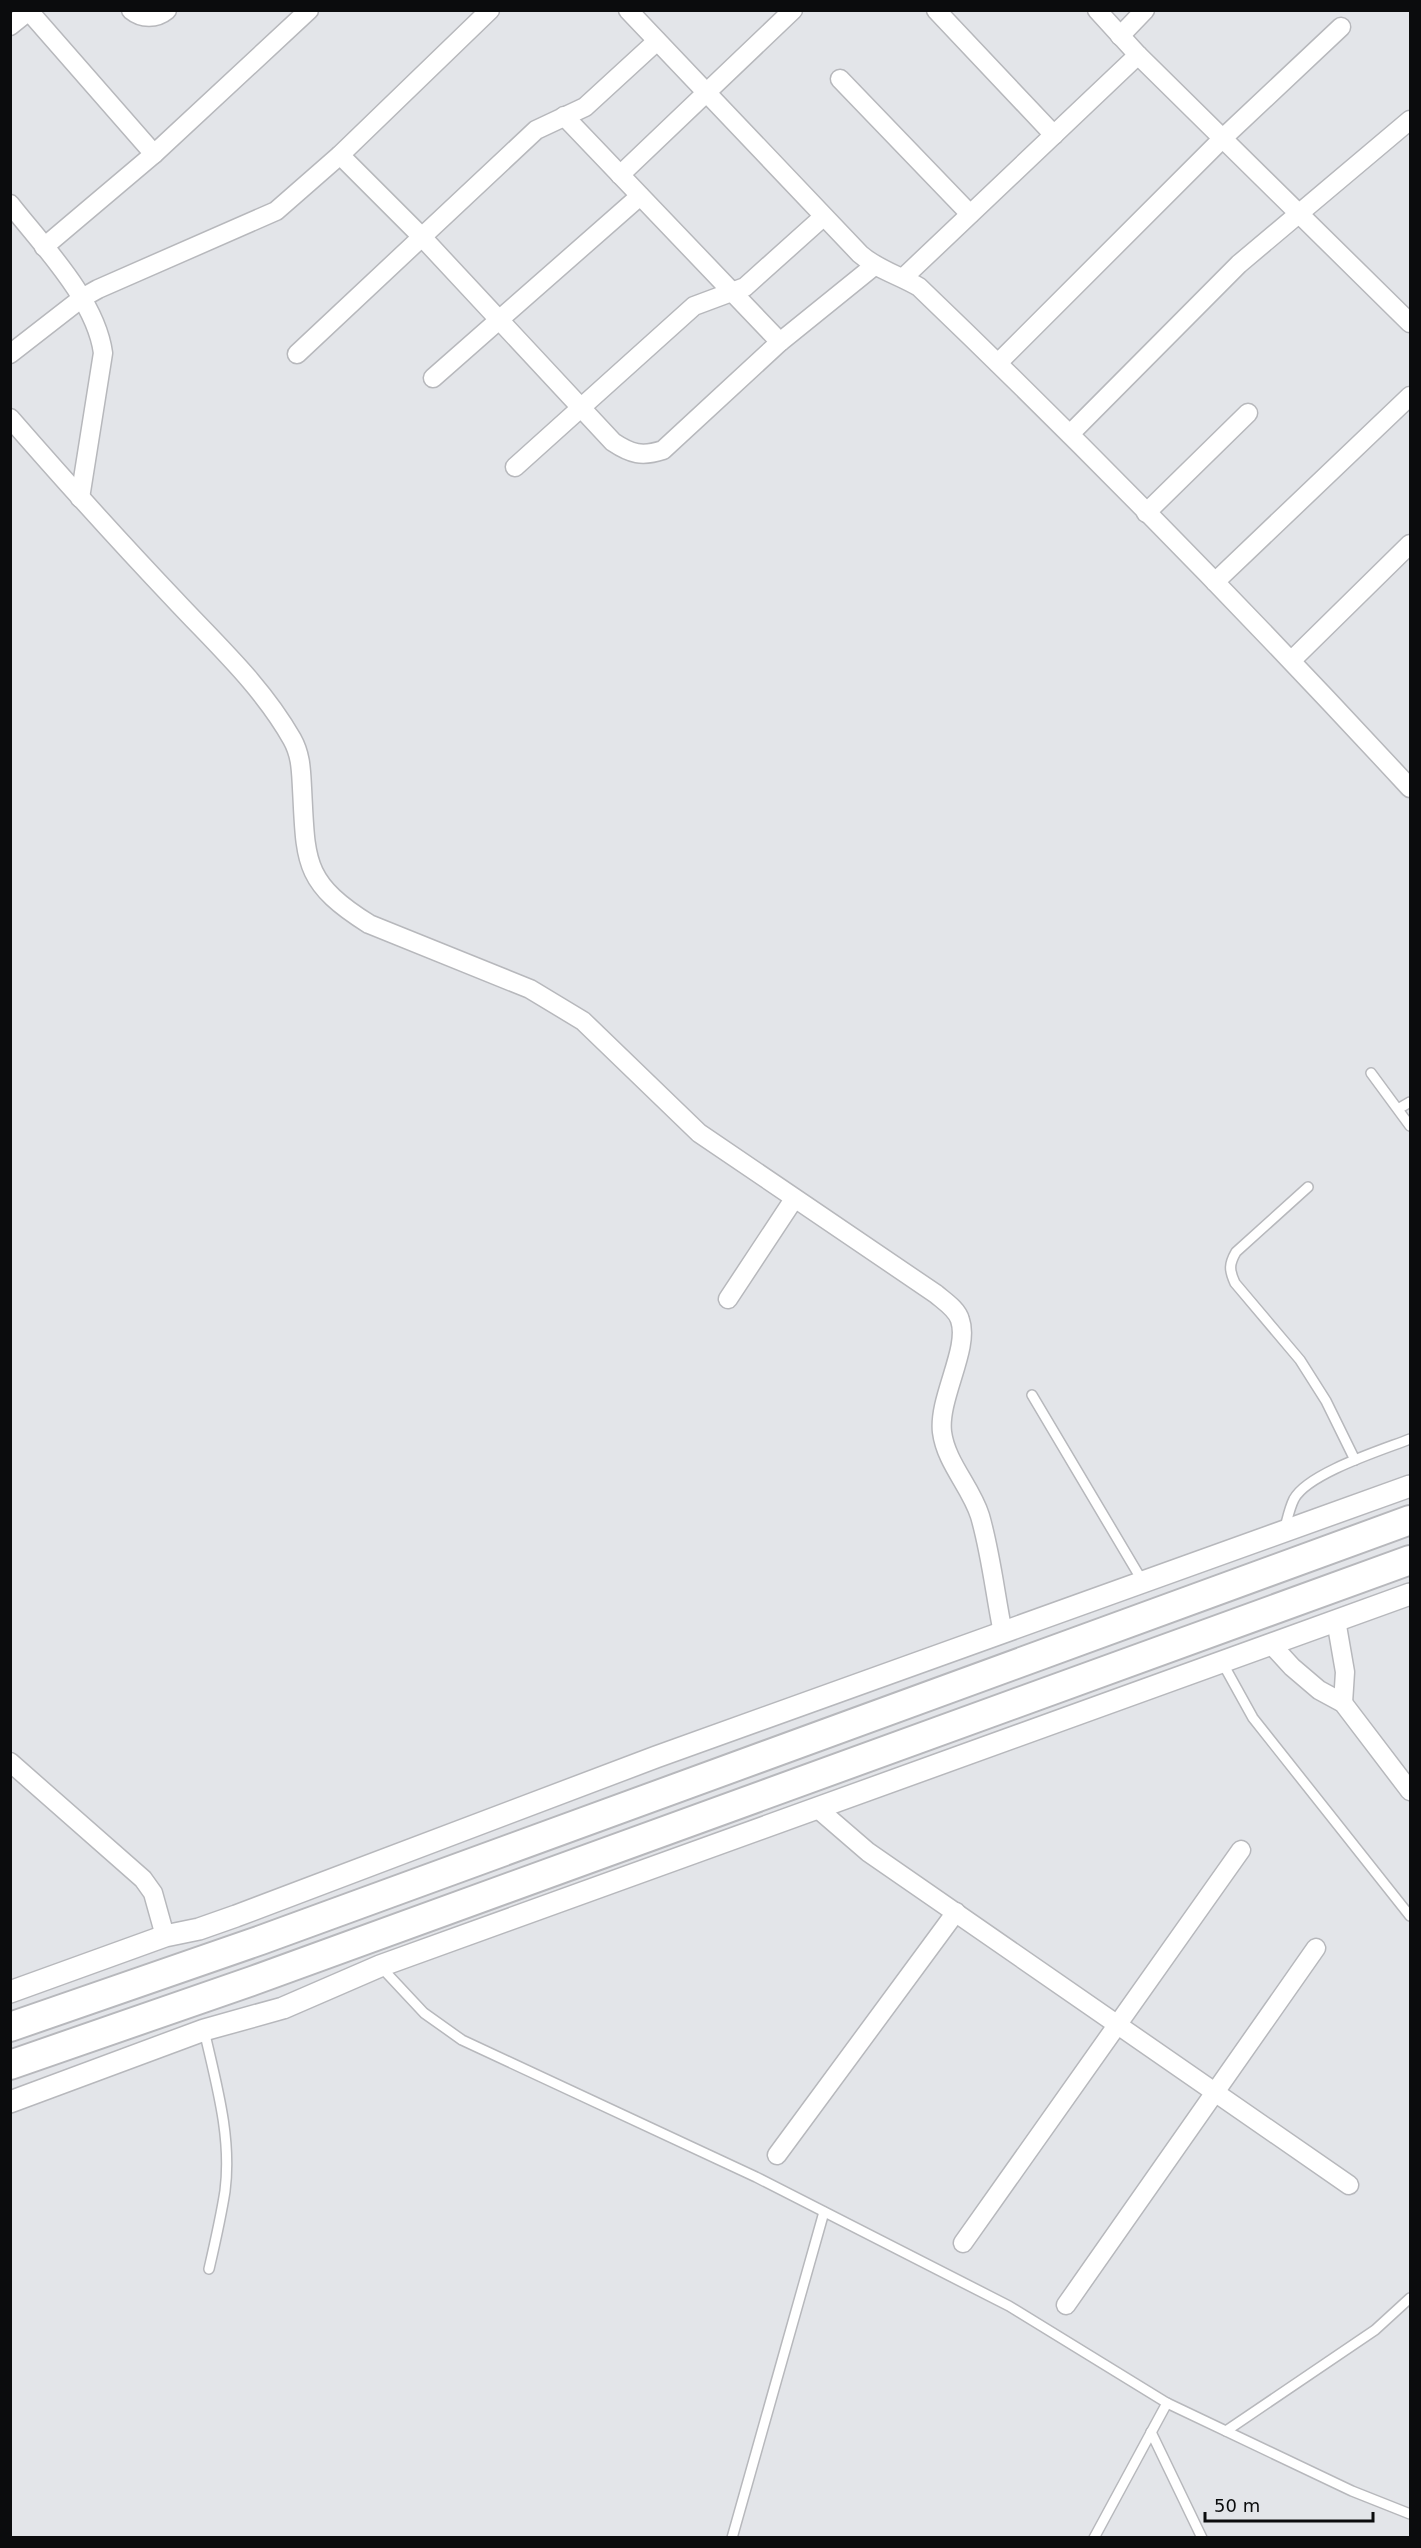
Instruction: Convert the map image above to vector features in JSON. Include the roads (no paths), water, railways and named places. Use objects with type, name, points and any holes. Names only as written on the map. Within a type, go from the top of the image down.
[{"type":"highway","points":[[10,2027],[261,1940],[1410,1520]]},
{"type":"highway","points":[[10,2065],[252,1981],[1410,1560]]},
{"type":"street","points":[[131,10],[147,18],[162,15],[167,10]]},
{"type":"street","points":[[44,248],[154,154],[309,10]]},
{"type":"street","points":[[10,354],[82,298],[276,211],[340,155],[490,10]]},
{"type":"street","points":[[628,10],[823,217],[874,266],[919,287],[998,363],[1292,660],[1410,788]]},
{"type":"street","points":[[620,175],[793,10]]},
{"type":"street","points":[[936,10],[1054,135]]},
{"type":"street","points":[[1096,10],[1138,55],[1299,215],[1410,322]]},
{"type":"street","points":[[1120,36],[1145,10]]},
{"type":"street","points":[[10,26],[29,11],[154,154]]},
{"type":"street","points":[[998,363],[1223,138],[1341,27]]},
{"type":"street","points":[[297,354],[536,130],[596,98],[657,41]]},
{"type":"street","points":[[903,278],[1138,55]]},
{"type":"street","points":[[840,79],[970,214]]},
{"type":"street","points":[[564,116],[780,342]]},
{"type":"street","points":[[1070,435],[1239,264],[1410,120]]},
{"type":"street","points":[[340,155],[422,237],[613,442],[629,453],[646,455],[663,450],[780,342],[874,266]]},
{"type":"street","points":[[433,378],[640,196]]},
{"type":"street","points":[[10,204],[82,298],[102,342],[103,353],[80,498]]},
{"type":"street","points":[[515,467],[694,306],[745,287],[823,217]]},
{"type":"street","points":[[1215,582],[1410,396]]},
{"type":"street","points":[[1146,513],[1248,413]]},
{"type":"street","points":[[10,418],[80,498],[266,697],[299,753],[304,842],[312,872],[319,884],[353,914],[369,924],[530,989],[584,1021],[699,1133],[936,1294],[960,1320],[963,1335],[942,1410],[942,1432],[948,1451],[979,1514],[1003,1633]]},
{"type":"street","points":[[1292,660],[1410,544]]},
{"type":"street","points":[[728,1299],[794,1199]]},
{"type":"street","points":[[10,1992],[165,1936],[200,1929],[236,1916],[656,1757],[1410,1486]]},
{"type":"street","points":[[10,2102],[204,2030],[283,2008],[380,1966],[1410,1594]]},
{"type":"street","points":[[1336,1620],[1345,1672],[1343,1703]]},
{"type":"street","points":[[1271,1644],[1292,1667],[1319,1689],[1343,1703],[1410,1791]]},
{"type":"street","points":[[10,1762],[143,1879],[153,1893],[165,1936]]},
{"type":"street","points":[[817,1808],[868,1852],[1349,2185]]},
{"type":"street","points":[[963,2243],[1241,1850]]},
{"type":"street","points":[[777,2155],[956,1912]]},
{"type":"street","points":[[1066,2306],[1317,1948]]},
{"type":"lane","points":[[1371,1073],[1410,1126]]},
{"type":"lane","points":[[1398,1109],[1410,1102]]},
{"type":"lane","points":[[1308,1187],[1236,1252],[1231,1261],[1230,1271],[1235,1283],[1300,1360],[1326,1401],[1355,1460]]},
{"type":"lane","points":[[1032,1395],[1143,1582]]},
{"type":"lane","points":[[1283,1532],[1295,1498],[1309,1484],[1355,1460],[1410,1439]]},
{"type":"lane","points":[[1222,1662],[1253,1718],[1410,1916]]},
{"type":"lane","points":[[380,1966],[424,2013],[462,2040],[756,2177],[1009,2306],[1167,2403],[1352,2491],[1410,2514]]},
{"type":"lane","points":[[204,2030],[220,2102],[226,2147],[225,2190],[209,2269]]},
{"type":"lane","points":[[732,2538],[824,2212]]},
{"type":"lane","points":[[1226,2431],[1375,2330],[1410,2298]]},
{"type":"lane","points":[[1094,2538],[1167,2403]]},
{"type":"lane","points":[[1151,2432],[1202,2538]]}]
